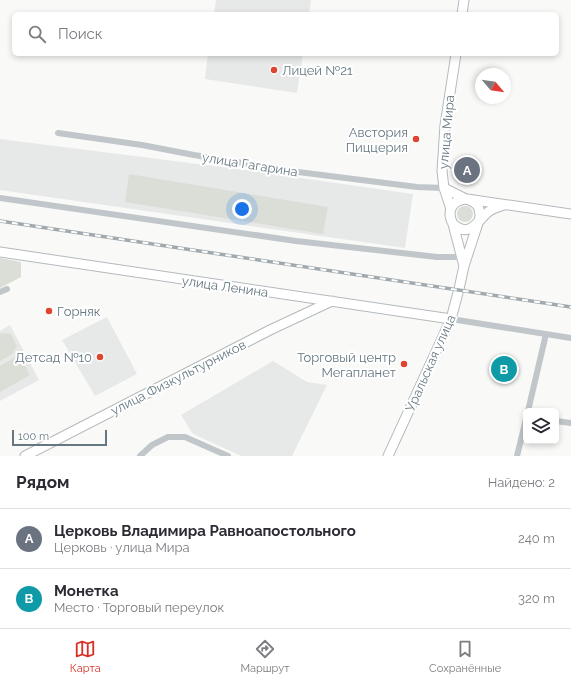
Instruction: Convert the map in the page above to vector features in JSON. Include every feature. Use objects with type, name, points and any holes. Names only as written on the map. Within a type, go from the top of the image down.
[{"type":"street","points":[[462,12],[464,0]]},
{"type":"street","name":"улица Мира","points":[[451,209],[444,188],[442,171],[445,125],[456,56]]},
{"type":"street","name":"улица Гагарина","points":[[58,133],[142,145],[290,171],[444,188]]},
{"type":"street","points":[[444,188],[476,203],[480,212],[478,222]]},
{"type":"street","points":[[0,198],[296,241],[437,257],[461,257]]},
{"type":"street","points":[[464,266],[450,214],[453,205],[457,201],[467,199],[571,214]]},
{"type":"street","points":[[453,224],[462,229],[471,228],[476,225],[488,212],[504,204]]},
{"type":"street","name":"Уральская улица","points":[[388,456],[451,319],[464,266],[478,222]]},
{"type":"street","name":"улица Ленина","points":[[0,252],[451,319]]},
{"type":"street","points":[[0,292],[7,289]]},
{"type":"street","name":"улица Физкультурников","points":[[25,456],[270,330],[332,301]]},
{"type":"street","points":[[451,319],[571,338]]},
{"type":"street","points":[[529,408],[546,334]]},
{"type":"street","points":[[559,421],[571,423]]},
{"type":"street","points":[[517,456],[523,431]]},
{"type":"street","points":[[140,456],[152,445],[168,437],[185,436],[228,456]]},
{"type":"shaded area","points":[[216,0],[311,0],[309,12],[214,12]]},
{"type":"shaded area","name":"Лицей №21","points":[[208,56],[303,56],[297,93],[205,79]]},
{"type":"shaded area","points":[[0,139],[253,171],[413,194],[405,248],[0,190]]},
{"type":"shaded area","points":[[129,174],[328,207],[323,234],[125,202]]},
{"type":"shaded area","points":[[462,206],[468,206],[473,211],[471,220],[468,222],[462,222],[457,217],[457,211]]},
{"type":"shaded area","points":[[0,258],[21,262],[21,277],[0,288]]},
{"type":"shaded area","name":"Детсад №10","points":[[107,317],[137,374],[95,396],[62,340]]},
{"type":"shaded area","points":[[10,325],[39,380],[0,401],[0,331]]},
{"type":"shaded area","points":[[0,334],[11,334],[17,346],[12,354],[0,361]]},
{"type":"shaded area","points":[[19,355],[30,375],[0,392],[0,366]]},
{"type":"shaded area","points":[[273,361],[307,382],[327,385],[292,456],[241,456],[193,434],[181,415]]},
{"type":"railway","points":[[0,221],[571,307]]},
{"type":"place","name":"Лицей №21","points":[[274,70]]},
{"type":"place","name":"Австория Пиццерия","points":[[416,139]]},
{"type":"place","name":"Церковь Владимира Равноапостольного","points":[[467,170]]},
{"type":"place","name":"Горняк","points":[[49,311]]},
{"type":"place","name":"Детсад №10","points":[[100,357]]},
{"type":"place","name":"Торговый центр Мегапланет","points":[[404,364]]},
{"type":"place","name":"Монетка","points":[[504,369]]}]
